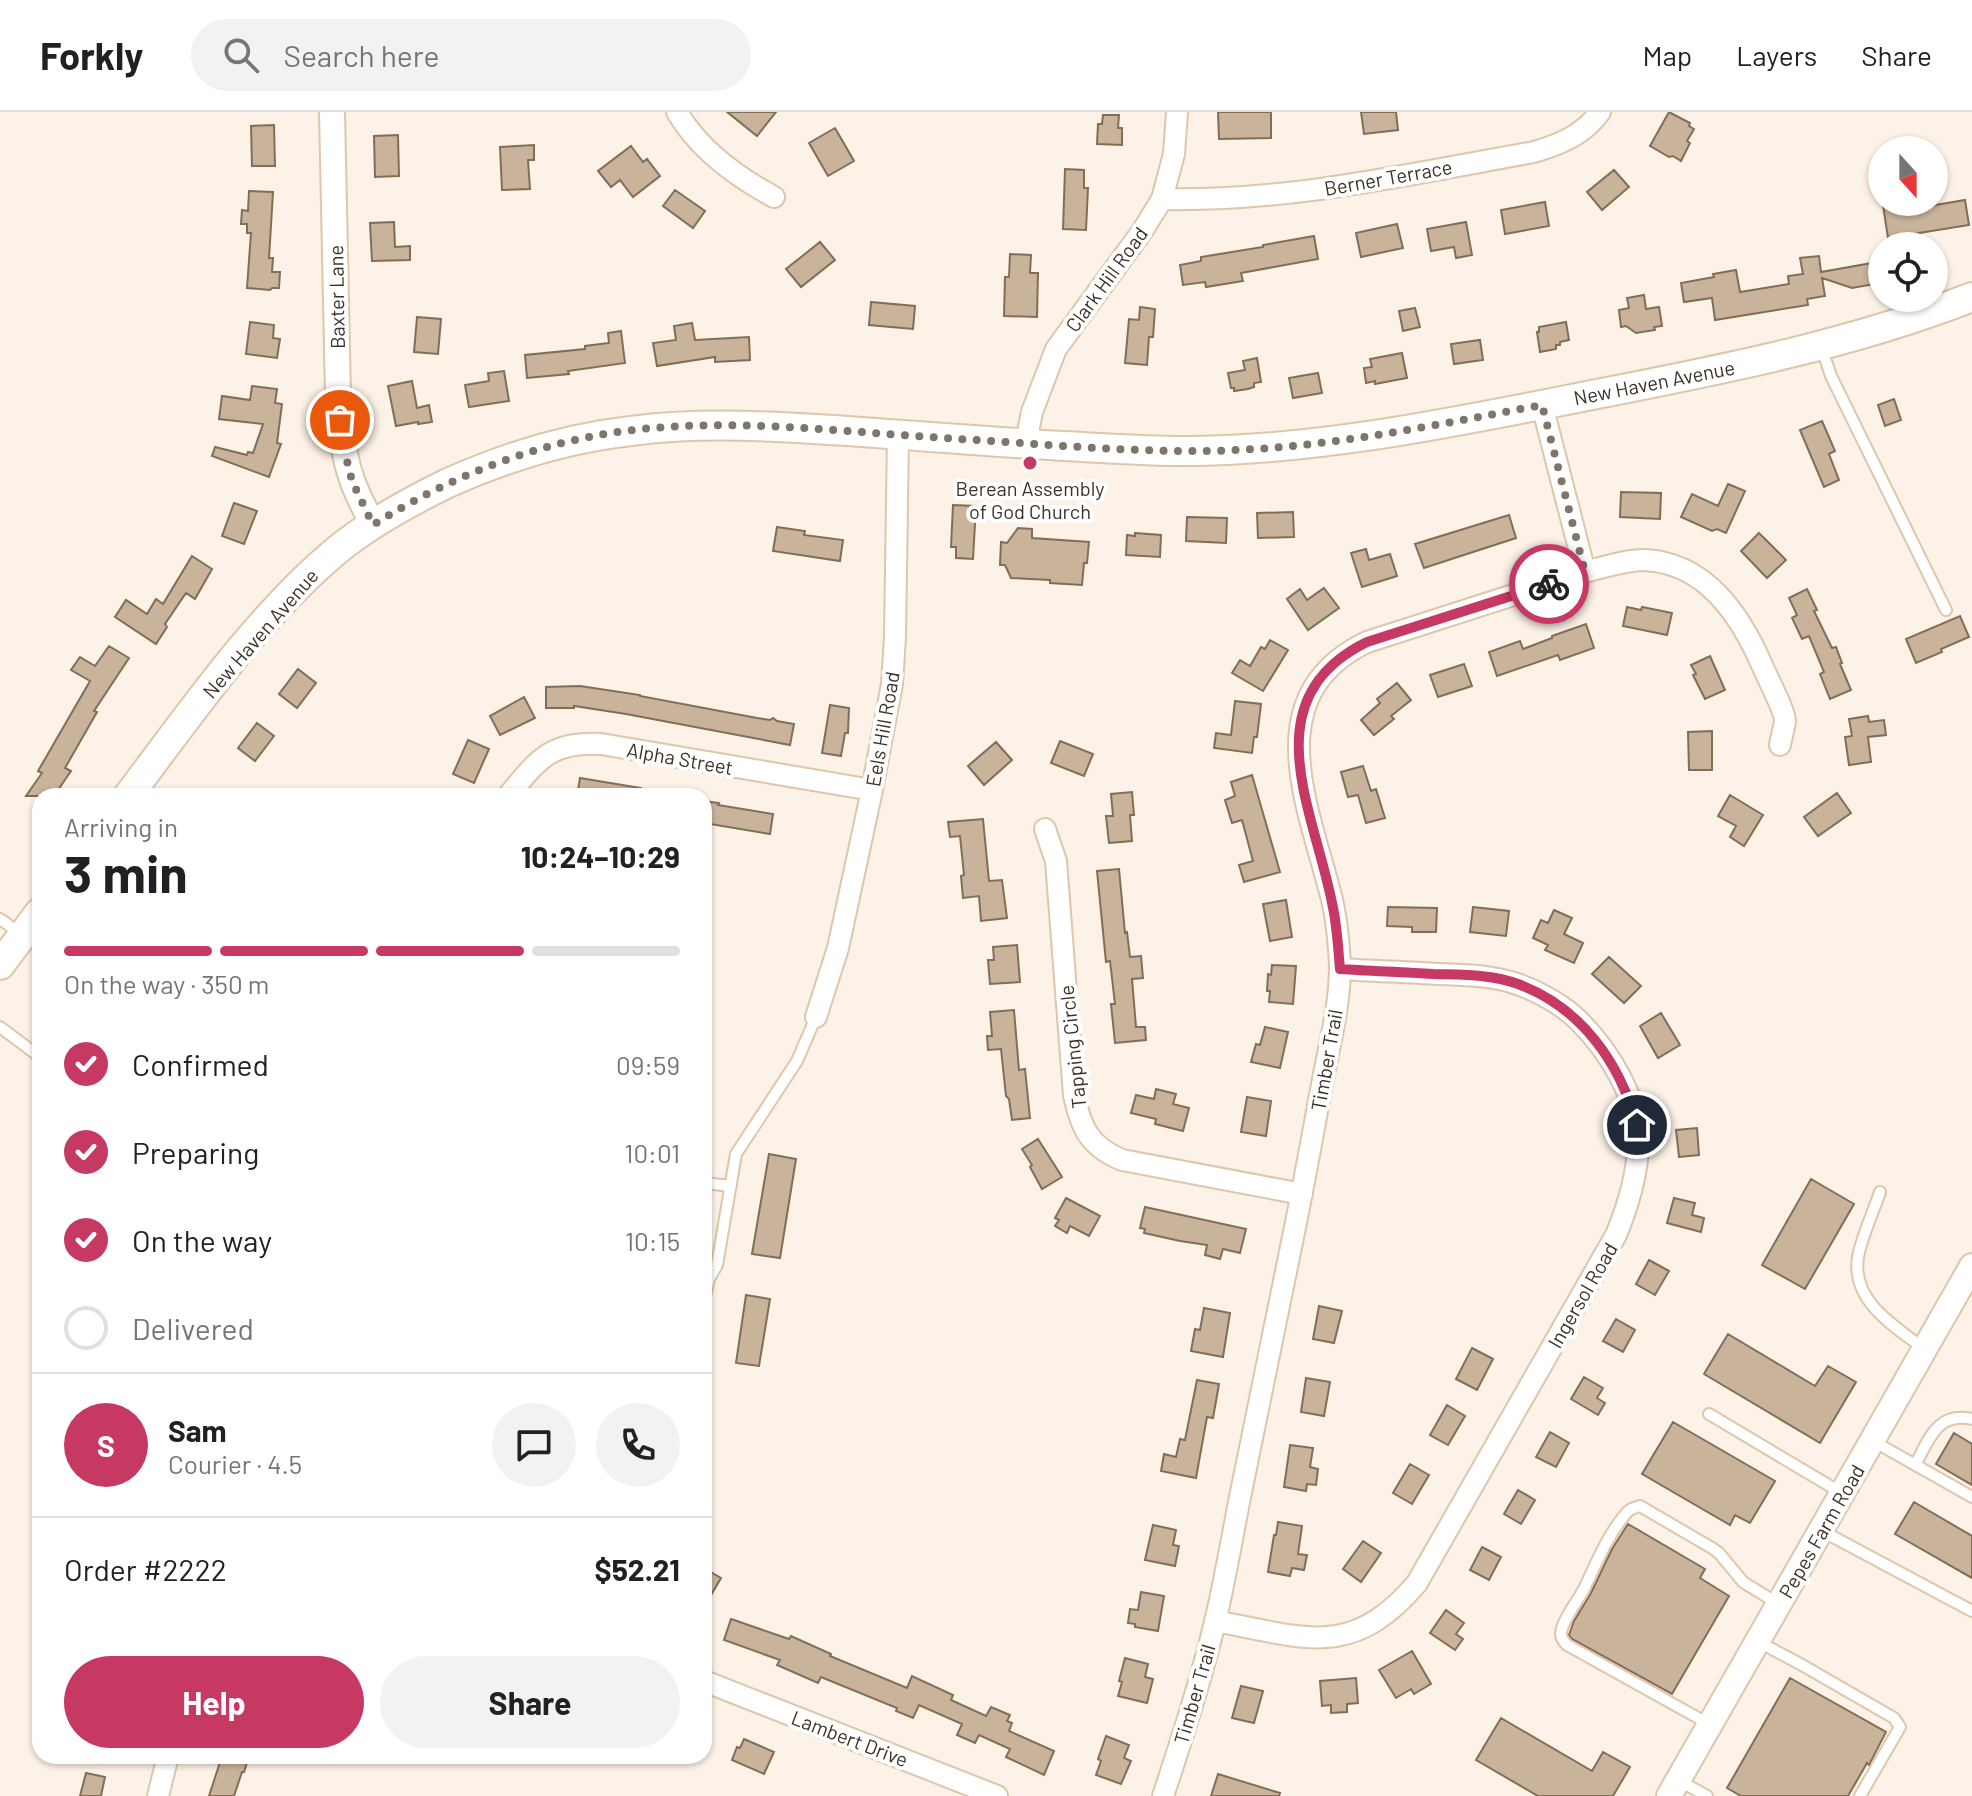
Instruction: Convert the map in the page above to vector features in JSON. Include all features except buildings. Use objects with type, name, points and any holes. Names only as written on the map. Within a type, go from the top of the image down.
[{"type":"main road","name":"New Haven Avenue","points":[[134,788],[216,681],[282,602],[340,547],[421,496],[489,466],[556,445],[634,430],[696,426],[807,428],[1151,451],[1246,450],[1365,437],[1733,367],[1914,317],[1972,297]]},
{"type":"main road","points":[[0,965],[11,927],[32,916]]},
{"type":"street","name":"Baxter Lane","points":[[332,112],[339,408],[349,469],[356,492],[373,525]]},
{"type":"street","points":[[677,112],[709,151],[751,184],[774,197]]},
{"type":"street","name":"Clark Hill Road","points":[[1026,443],[1032,412],[1056,349],[1162,199],[1174,154],[1177,112]]},
{"type":"street","name":"Berner Terrace","points":[[1162,199],[1226,199],[1291,193],[1534,152],[1576,136],[1600,112]]},
{"type":"street","points":[[1542,405],[1585,572]]},
{"type":"street","name":"Eels Hill Road","points":[[816,1017],[838,948],[892,684],[898,435]]},
{"type":"street","name":"Timber Trail","points":[[1163,1796],[1186,1729],[1215,1621],[1335,1018],[1340,969],[1332,902],[1305,800],[1298,746],[1302,714],[1315,685],[1332,664],[1367,642],[1585,572],[1617,563],[1644,560],[1665,563],[1689,572],[1721,597],[1737,616],[1785,719],[1780,745]]},
{"type":"street","name":"Alpha Street","points":[[515,788],[542,758],[563,746],[586,743],[872,790]]},
{"type":"street","name":"Tapping Circle","points":[[1045,829],[1056,861],[1074,1095],[1082,1125],[1089,1137],[1098,1147],[1122,1160],[1302,1194]]},
{"type":"street","name":"Ingersol Road","points":[[1215,1621],[1308,1638],[1329,1638],[1352,1633],[1371,1624],[1404,1599],[1417,1583],[1616,1235],[1628,1207],[1636,1175],[1637,1125],[1616,1070],[1578,1019],[1557,1004],[1518,984],[1480,976],[1340,969]]},
{"type":"street","name":"Pepes Farm Road","points":[[1674,1788],[1972,1266]]},
{"type":"street","name":"Lambert Drive","points":[[712,1684],[997,1796]]},
{"type":"street","points":[[158,1796],[166,1764]]},
{"type":"lane","points":[[1821,344],[1831,376],[1946,610]]},
{"type":"lane","points":[[712,1274],[717,1265],[736,1154],[797,1061],[816,1017]]},
{"type":"lane","points":[[0,1027],[32,1051]]},
{"type":"lane","points":[[712,1184],[731,1186]]},
{"type":"lane","points":[[1880,1192],[1858,1257],[1858,1277],[1865,1297],[1876,1311],[1924,1349]]},
{"type":"lane","points":[[1709,1414],[1842,1493]]},
{"type":"lane","points":[[1915,1465],[1944,1420],[1972,1419]]},
{"type":"lane","points":[[1873,1441],[1972,1497]]},
{"type":"lane","points":[[1710,1725],[1563,1640],[1564,1624],[1608,1539],[1626,1513],[1640,1506],[1712,1548],[1743,1582],[1779,1604]]},
{"type":"lane","points":[[1821,1530],[1972,1611]]},
{"type":"lane","points":[[1758,1641],[1894,1718],[1900,1727],[1860,1796]]},
{"type":"lane","points":[[1674,1788],[1707,1796]]},
{"type":"way so far","points":[[340,420],[352,481],[373,525],[411,501],[489,466],[556,445],[634,430],[696,426],[807,428],[1115,449],[1246,450],[1365,437],[1542,405],[1585,572],[1549,584]]},
{"type":"place","name":"Berean Assembly of God Church","points":[[1030,463]]},
{"type":"route","points":[[1549,584],[1367,642],[1342,656],[1323,674],[1307,700],[1299,730],[1300,773],[1332,902],[1340,969],[1480,976],[1518,984],[1537,992],[1578,1019],[1599,1044],[1616,1070],[1637,1125]]}]
